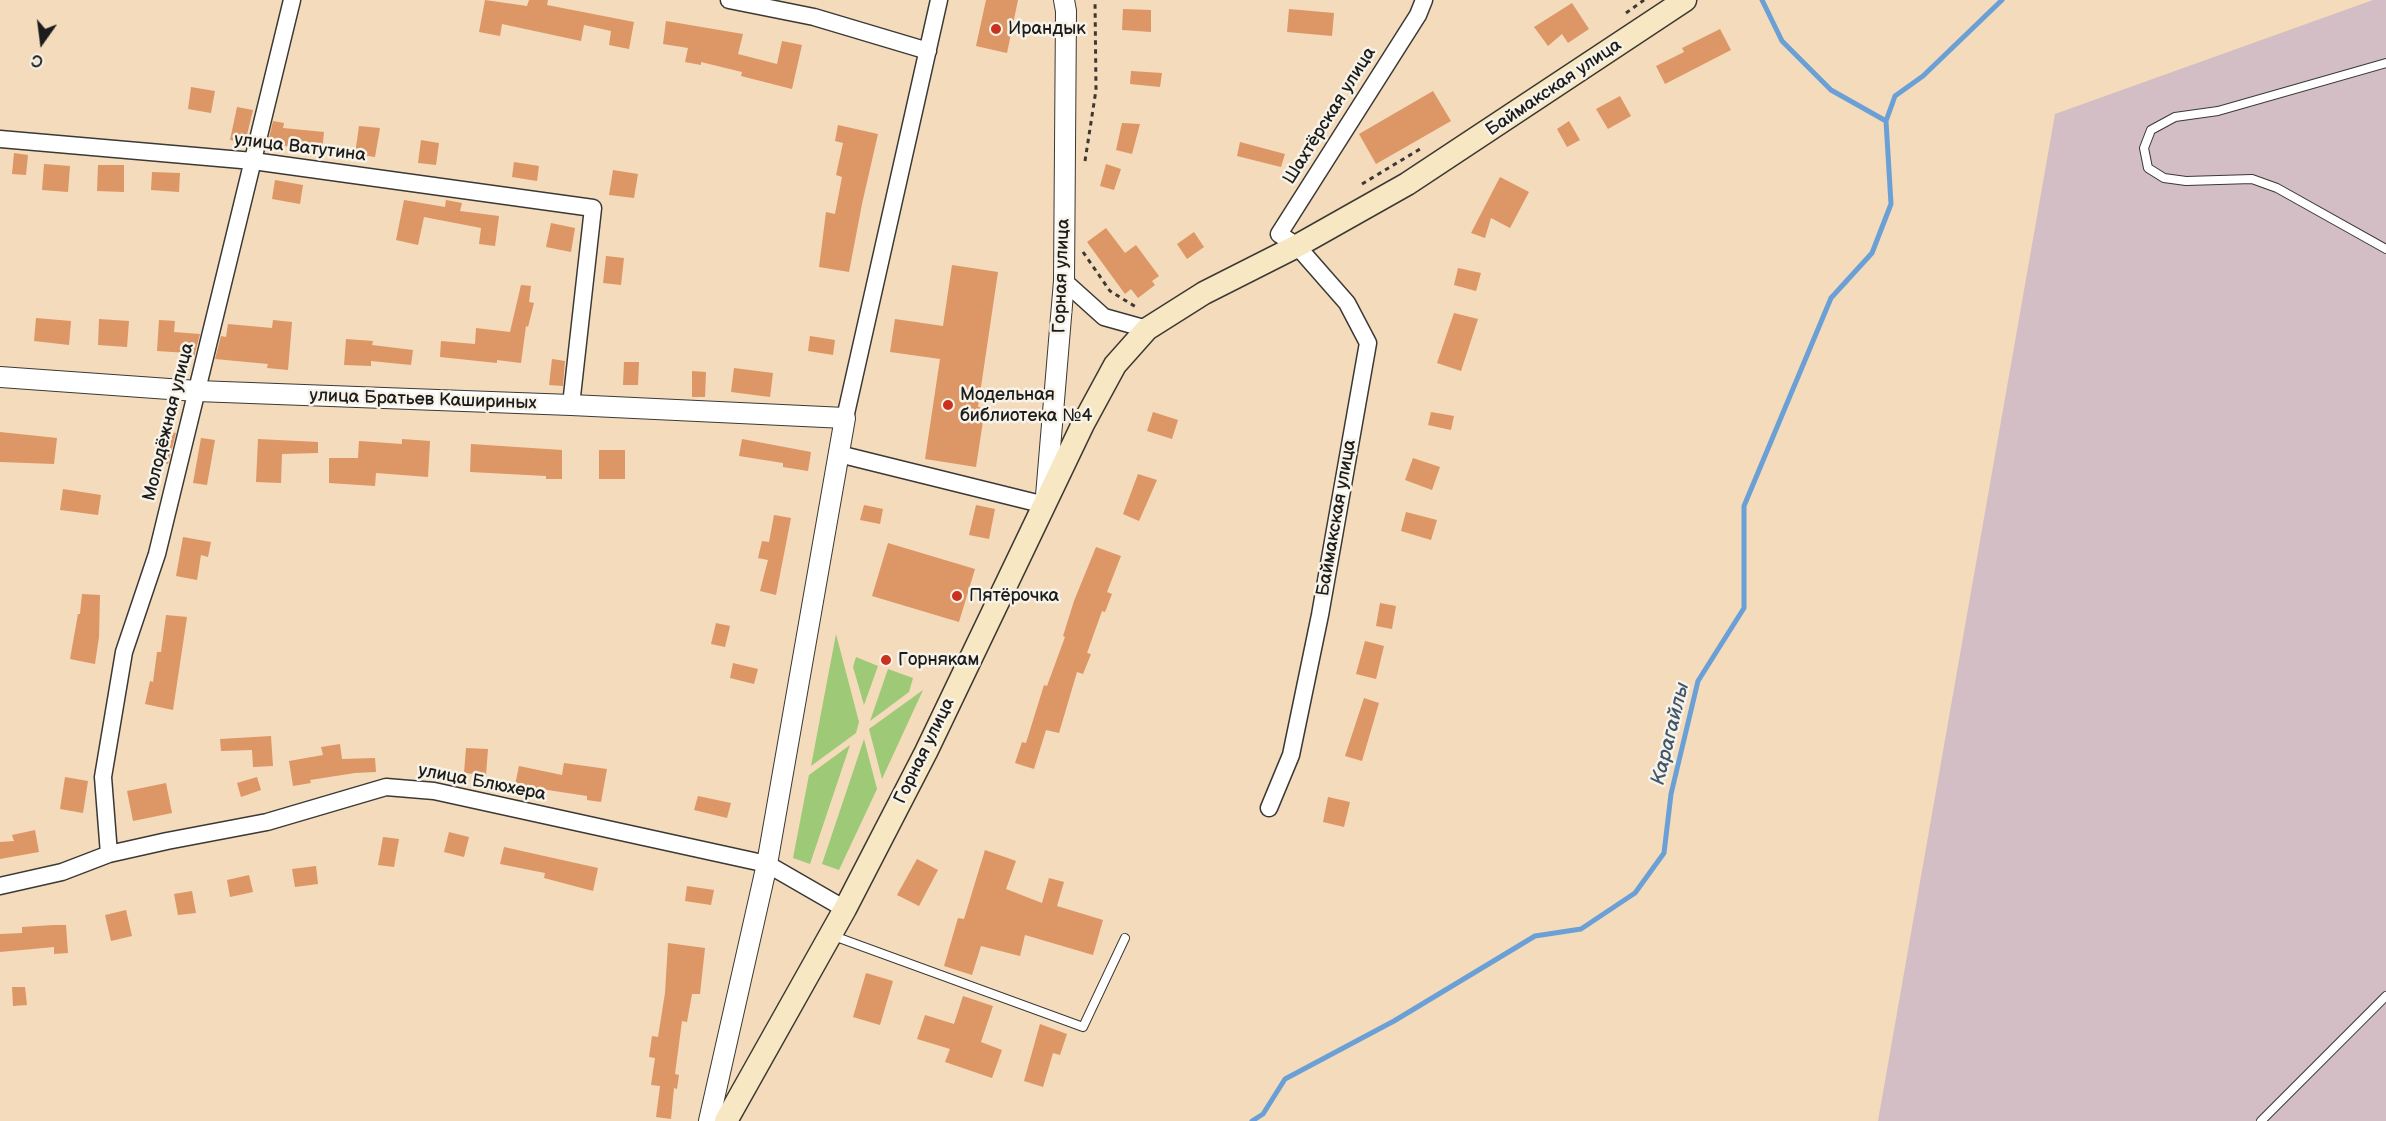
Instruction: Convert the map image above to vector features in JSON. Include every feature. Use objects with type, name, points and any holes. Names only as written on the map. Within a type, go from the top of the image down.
[{"type":"main road","name":"Баймакская улица","points":[[1045,505],[1083,424],[1115,365],[1147,330],[1204,293],[1297,246],[1407,184],[1685,0]]},
{"type":"main road","name":"Горная улица","points":[[726,1121],[844,909],[926,752],[1045,505]]},
{"type":"street","name":"Молодёжная улица","points":[[110,854],[103,777],[124,652],[157,554],[292,0]]},
{"type":"street","points":[[729,0],[814,17],[928,51]]},
{"type":"street","points":[[708,1121],[767,864],[845,418],[939,0]]},
{"type":"street","name":"Горная улица","points":[[1045,505],[1064,281],[1066,11],[1064,0]]},
{"type":"street","name":"Шахтёрская улица","points":[[1297,246],[1279,234],[1418,15],[1424,0]]},
{"type":"street","name":"улица Ватутина","points":[[0,139],[253,161],[593,208],[571,405]]},
{"type":"street","name":"Баймакская улица","points":[[1269,808],[1294,744],[1320,615],[1368,343],[1347,303],[1297,246]]},
{"type":"street","points":[[1064,281],[1104,317],[1147,330]]},
{"type":"street","name":"улица Братьев Кашириных","points":[[0,377],[197,391],[845,418]]},
{"type":"street","points":[[839,454],[1045,505]]},
{"type":"street","name":"улица Блюхера","points":[[0,886],[62,872],[110,854],[167,840],[267,822],[387,787],[434,791],[767,864],[844,909]]},
{"type":"lane","points":[[2386,63],[2218,111],[2175,117],[2151,130],[2144,148],[2148,168],[2164,178],[2252,179],[2277,188],[2386,249]]},
{"type":"lane","points":[[830,934],[1083,1027],[1125,938]]},
{"type":"lane","points":[[2261,1121],[2386,996]]},
{"type":"path","points":[[1084,169],[1096,90],[1095,0]]},
{"type":"path","points":[[1625,13],[1644,0]]},
{"type":"path","points":[[1361,185],[1422,148]]},
{"type":"path","points":[[1083,252],[1110,291],[1138,309]]},
{"type":"shaded area","points":[[2373,0],[2386,0],[2386,1121],[1878,1121],[2055,114]]},
{"type":"green space","points":[[836,634],[859,722],[856,733],[811,766]]},
{"type":"green space","points":[[856,657],[878,666],[864,705],[853,667]]},
{"type":"green space","points":[[888,669],[913,678],[909,692],[870,721]]},
{"type":"green space","points":[[923,690],[882,779],[869,729]]},
{"type":"green space","points":[[864,739],[877,789],[839,870],[822,864]]},
{"type":"green space","points":[[850,745],[810,864],[793,858],[809,775]]},
{"type":"building","points":[[485,0],[527,6],[529,0],[548,0],[547,5],[634,22],[629,49],[609,45],[611,31],[584,25],[581,41],[502,24],[500,36],[479,32]]},
{"type":"building","name":"Ирандык","points":[[986,0],[1018,0],[1007,53],[976,46]]},
{"type":"building","points":[[1572,3],[1589,29],[1568,43],[1562,34],[1548,46],[1534,27]]},
{"type":"building","points":[[1123,9],[1151,10],[1151,32],[1122,30]]},
{"type":"building","points":[[1289,9],[1334,13],[1332,36],[1287,32]]},
{"type":"building","points":[[666,21],[743,34],[738,54],[777,64],[782,41],[802,45],[792,89],[741,76],[742,72],[701,62],[701,65],[685,62],[688,48],[663,44]]},
{"type":"building","points":[[1720,29],[1731,50],[1665,84],[1656,66],[1684,52],[1682,48]]},
{"type":"building","points":[[1131,71],[1162,73],[1160,87],[1130,84]]},
{"type":"building","points":[[191,87],[215,91],[211,113],[188,109]]},
{"type":"building","points":[[1433,91],[1451,121],[1376,164],[1359,134]]},
{"type":"building","points":[[1620,96],[1631,116],[1608,129],[1596,109]]},
{"type":"building","points":[[237,107],[253,110],[245,143],[230,140]]},
{"type":"building","points":[[273,121],[284,123],[283,128],[324,132],[322,152],[268,142]]},
{"type":"building","points":[[1569,121],[1580,140],[1567,147],[1557,129]]},
{"type":"building","points":[[1122,123],[1140,124],[1132,154],[1116,150]]},
{"type":"building","points":[[838,125],[878,134],[849,272],[819,267],[826,212],[835,214],[842,177],[836,175],[843,143],[835,141]]},
{"type":"building","points":[[359,126],[380,128],[375,157],[355,154]]},
{"type":"building","points":[[421,140],[439,143],[436,165],[418,163]]},
{"type":"building","points":[[1240,142],[1285,154],[1281,167],[1237,156]]},
{"type":"building","points":[[14,153],[28,155],[26,175],[12,174]]},
{"type":"building","points":[[514,162],[539,166],[537,181],[512,177]]},
{"type":"building","points":[[44,164],[70,166],[68,192],[42,190]]},
{"type":"building","points":[[1106,164],[1121,169],[1114,190],[1100,186]]},
{"type":"building","points":[[98,165],[124,165],[124,192],[97,191]]},
{"type":"building","points":[[613,170],[638,174],[634,198],[609,195]]},
{"type":"building","points":[[152,172],[180,173],[179,192],[151,190]]},
{"type":"building","points":[[1500,177],[1529,192],[1510,228],[1491,218],[1485,238],[1471,233]]},
{"type":"building","points":[[275,180],[303,185],[300,204],[272,199]]},
{"type":"building","points":[[404,200],[445,207],[446,200],[462,203],[460,211],[499,216],[495,246],[479,244],[481,228],[424,217],[418,245],[396,240]]},
{"type":"building","points":[[551,223],[575,228],[571,252],[546,247]]},
{"type":"building","points":[[1106,228],[1125,253],[1136,245],[1159,276],[1152,281],[1155,285],[1138,298],[1131,289],[1125,294],[1087,242]]},
{"type":"building","points":[[1194,232],[1204,247],[1187,259],[1177,244]]},
{"type":"building","points":[[606,256],[624,258],[621,285],[603,283]]},
{"type":"building","points":[[952,265],[998,272],[978,407],[985,408],[976,467],[925,459],[940,359],[890,352],[895,319],[943,326]]},
{"type":"building","points":[[1458,268],[1481,273],[1476,291],[1454,285]]},
{"type":"building","points":[[521,285],[531,286],[529,302],[534,303],[528,327],[526,326],[521,363],[440,357],[441,341],[475,344],[476,328],[510,332]]},
{"type":"building","points":[[1454,313],[1478,319],[1461,371],[1437,363]]},
{"type":"building","points":[[36,318],[71,321],[69,345],[34,341]]},
{"type":"building","points":[[99,319],[129,321],[127,347],[98,345]]},
{"type":"building","points":[[159,320],[175,321],[174,332],[200,334],[194,357],[187,356],[187,353],[157,351]]},
{"type":"building","points":[[273,320],[292,322],[288,370],[267,368],[268,364],[215,359],[221,336],[226,337],[228,324],[272,328]]},
{"type":"building","points":[[810,336],[835,340],[833,355],[808,351]]},
{"type":"building","points":[[346,339],[373,341],[372,345],[413,350],[411,365],[371,361],[371,366],[344,365]]},
{"type":"building","points":[[552,359],[565,361],[563,386],[549,385]]},
{"type":"building","points":[[624,362],[639,362],[638,385],[623,385]]},
{"type":"building","points":[[734,368],[773,373],[770,397],[731,392]]},
{"type":"building","points":[[692,371],[706,372],[705,397],[692,397]]},
{"type":"building","points":[[1153,412],[1178,420],[1172,439],[1147,431]]},
{"type":"building","points":[[1431,412],[1454,416],[1451,430],[1428,425]]},
{"type":"building","points":[[162,430],[176,433],[168,464],[155,461]]},
{"type":"building","points":[[0,432],[57,438],[54,464],[0,462]]},
{"type":"building","points":[[201,438],[215,440],[207,485],[193,483]]},
{"type":"building","points":[[258,439],[318,442],[318,453],[282,454],[281,483],[256,482]]},
{"type":"building","points":[[402,439],[430,441],[428,477],[376,473],[375,486],[329,483],[329,458],[358,458],[359,441],[402,444]]},
{"type":"building","points":[[742,439],[811,452],[808,471],[783,467],[783,463],[739,456]]},
{"type":"building","points":[[471,444],[562,450],[562,479],[470,472]]},
{"type":"building","points":[[599,450],[625,450],[625,479],[599,479]]},
{"type":"building","points":[[1413,458],[1440,467],[1432,490],[1405,480]]},
{"type":"building","points":[[1138,474],[1157,480],[1139,521],[1123,514]]},
{"type":"building","points":[[63,489],[101,495],[98,515],[60,510]]},
{"type":"building","points":[[864,505],[883,509],[880,524],[860,520]]},
{"type":"building","points":[[976,505],[995,509],[989,539],[969,535]]},
{"type":"building","points":[[1406,512],[1437,520],[1431,540],[1401,531]]},
{"type":"building","points":[[774,515],[791,518],[776,595],[760,591],[768,560],[758,558],[762,541],[769,542]]},
{"type":"building","points":[[183,537],[211,542],[208,557],[201,555],[197,580],[176,576]]},
{"type":"building","points":[[888,543],[975,569],[959,622],[872,596]]},
{"type":"building","points":[[1096,547],[1121,556],[1107,592],[1112,594],[1105,612],[1102,611],[1087,653],[1091,654],[1083,674],[1077,672],[1059,733],[1046,730],[1034,769],[1015,763],[1022,742],[1026,743],[1044,685],[1047,686],[1065,637],[1063,636],[1074,601]]},
{"type":"building","points":[[82,594],[100,595],[99,637],[95,664],[70,659]]},
{"type":"building","points":[[1380,603],[1396,606],[1392,629],[1376,626]]},
{"type":"building","points":[[166,615],[187,617],[173,710],[145,704],[150,681],[153,682],[157,652],[161,652]]},
{"type":"building","points":[[716,623],[730,626],[725,647],[711,644]]},
{"type":"building","points":[[1365,641],[1384,646],[1376,679],[1356,674]]},
{"type":"building","points":[[733,663],[758,669],[754,684],[730,678]]},
{"type":"building","points":[[1364,698],[1379,703],[1362,761],[1345,756]]},
{"type":"building","points":[[271,736],[273,766],[253,767],[252,750],[221,751],[220,739]]},
{"type":"building","points":[[340,744],[342,759],[375,758],[376,772],[310,780],[311,783],[293,786],[289,761],[323,755],[321,747]]},
{"type":"building","points":[[466,748],[488,749],[486,775],[464,773]]},
{"type":"building","points":[[564,763],[607,769],[601,802],[587,800],[587,796],[515,785],[519,766],[562,775]]},
{"type":"building","points":[[65,777],[88,781],[83,813],[60,809]]},
{"type":"building","points":[[257,777],[261,790],[241,797],[237,783]]},
{"type":"building","points":[[166,783],[172,813],[133,821],[127,791]]},
{"type":"building","points":[[698,796],[731,803],[727,818],[694,810]]},
{"type":"building","points":[[1328,797],[1350,802],[1344,827],[1323,822]]},
{"type":"building","points":[[35,830],[39,852],[0,859],[0,842],[14,841],[12,835]]},
{"type":"building","points":[[449,832],[469,837],[464,857],[444,852]]},
{"type":"building","points":[[383,837],[399,839],[394,867],[378,865]]},
{"type":"building","points":[[504,847],[598,868],[593,891],[544,878],[545,873],[500,864]]},
{"type":"building","points":[[985,850],[1016,861],[1006,889],[1042,903],[1049,878],[1064,882],[1057,906],[1103,920],[1093,955],[1025,935],[1020,956],[981,946],[972,975],[944,966],[958,918],[964,919]]},
{"type":"building","points":[[917,859],[938,870],[919,906],[897,895]]},
{"type":"building","points":[[316,866],[318,884],[295,887],[292,869]]},
{"type":"building","points":[[249,875],[253,892],[230,897],[227,880]]},
{"type":"building","points":[[687,886],[714,890],[711,905],[685,901]]},
{"type":"building","points":[[192,891],[196,913],[178,915],[174,894]]},
{"type":"building","points":[[126,910],[132,936],[111,941],[105,915]]},
{"type":"building","points":[[66,925],[68,953],[54,954],[54,947],[0,952],[0,934],[22,933],[22,927]]},
{"type":"building","points":[[668,943],[705,948],[700,994],[692,994],[687,1022],[682,1021],[675,1074],[679,1075],[677,1089],[674,1088],[671,1119],[656,1117],[660,1086],[651,1085],[655,1058],[649,1057],[652,1036],[658,1037],[665,993]]},
{"type":"building","points":[[866,973],[893,981],[880,1025],[853,1017]]},
{"type":"building","points":[[12,987],[25,987],[27,1005],[13,1006]]},
{"type":"building","points":[[963,996],[993,1006],[981,1042],[1002,1050],[992,1078],[945,1062],[950,1049],[917,1039],[925,1015],[954,1024]]},
{"type":"building","points":[[1040,1024],[1067,1034],[1060,1055],[1053,1053],[1043,1087],[1024,1081]]},
{"type":"waterway","points":[[1762,0],[1782,41],[1831,90],[1886,121]]},
{"type":"waterway","name":"Карагайлы","points":[[1252,1121],[1263,1114],[1285,1079],[1394,1021],[1535,936],[1581,929],[1635,893],[1664,853],[1671,794],[1698,681],[1744,608],[1744,506],[1831,298],[1872,253],[1891,204],[1886,121],[1895,96],[1923,76],[2002,0]]},
{"type":"place","name":"Ирандык","points":[[996,29]]},
{"type":"place","name":"Модельная библиотека №4","points":[[948,405]]},
{"type":"place","name":"Пятёрочка","points":[[957,596]]},
{"type":"place","name":"Горнякам","points":[[886,660]]}]
